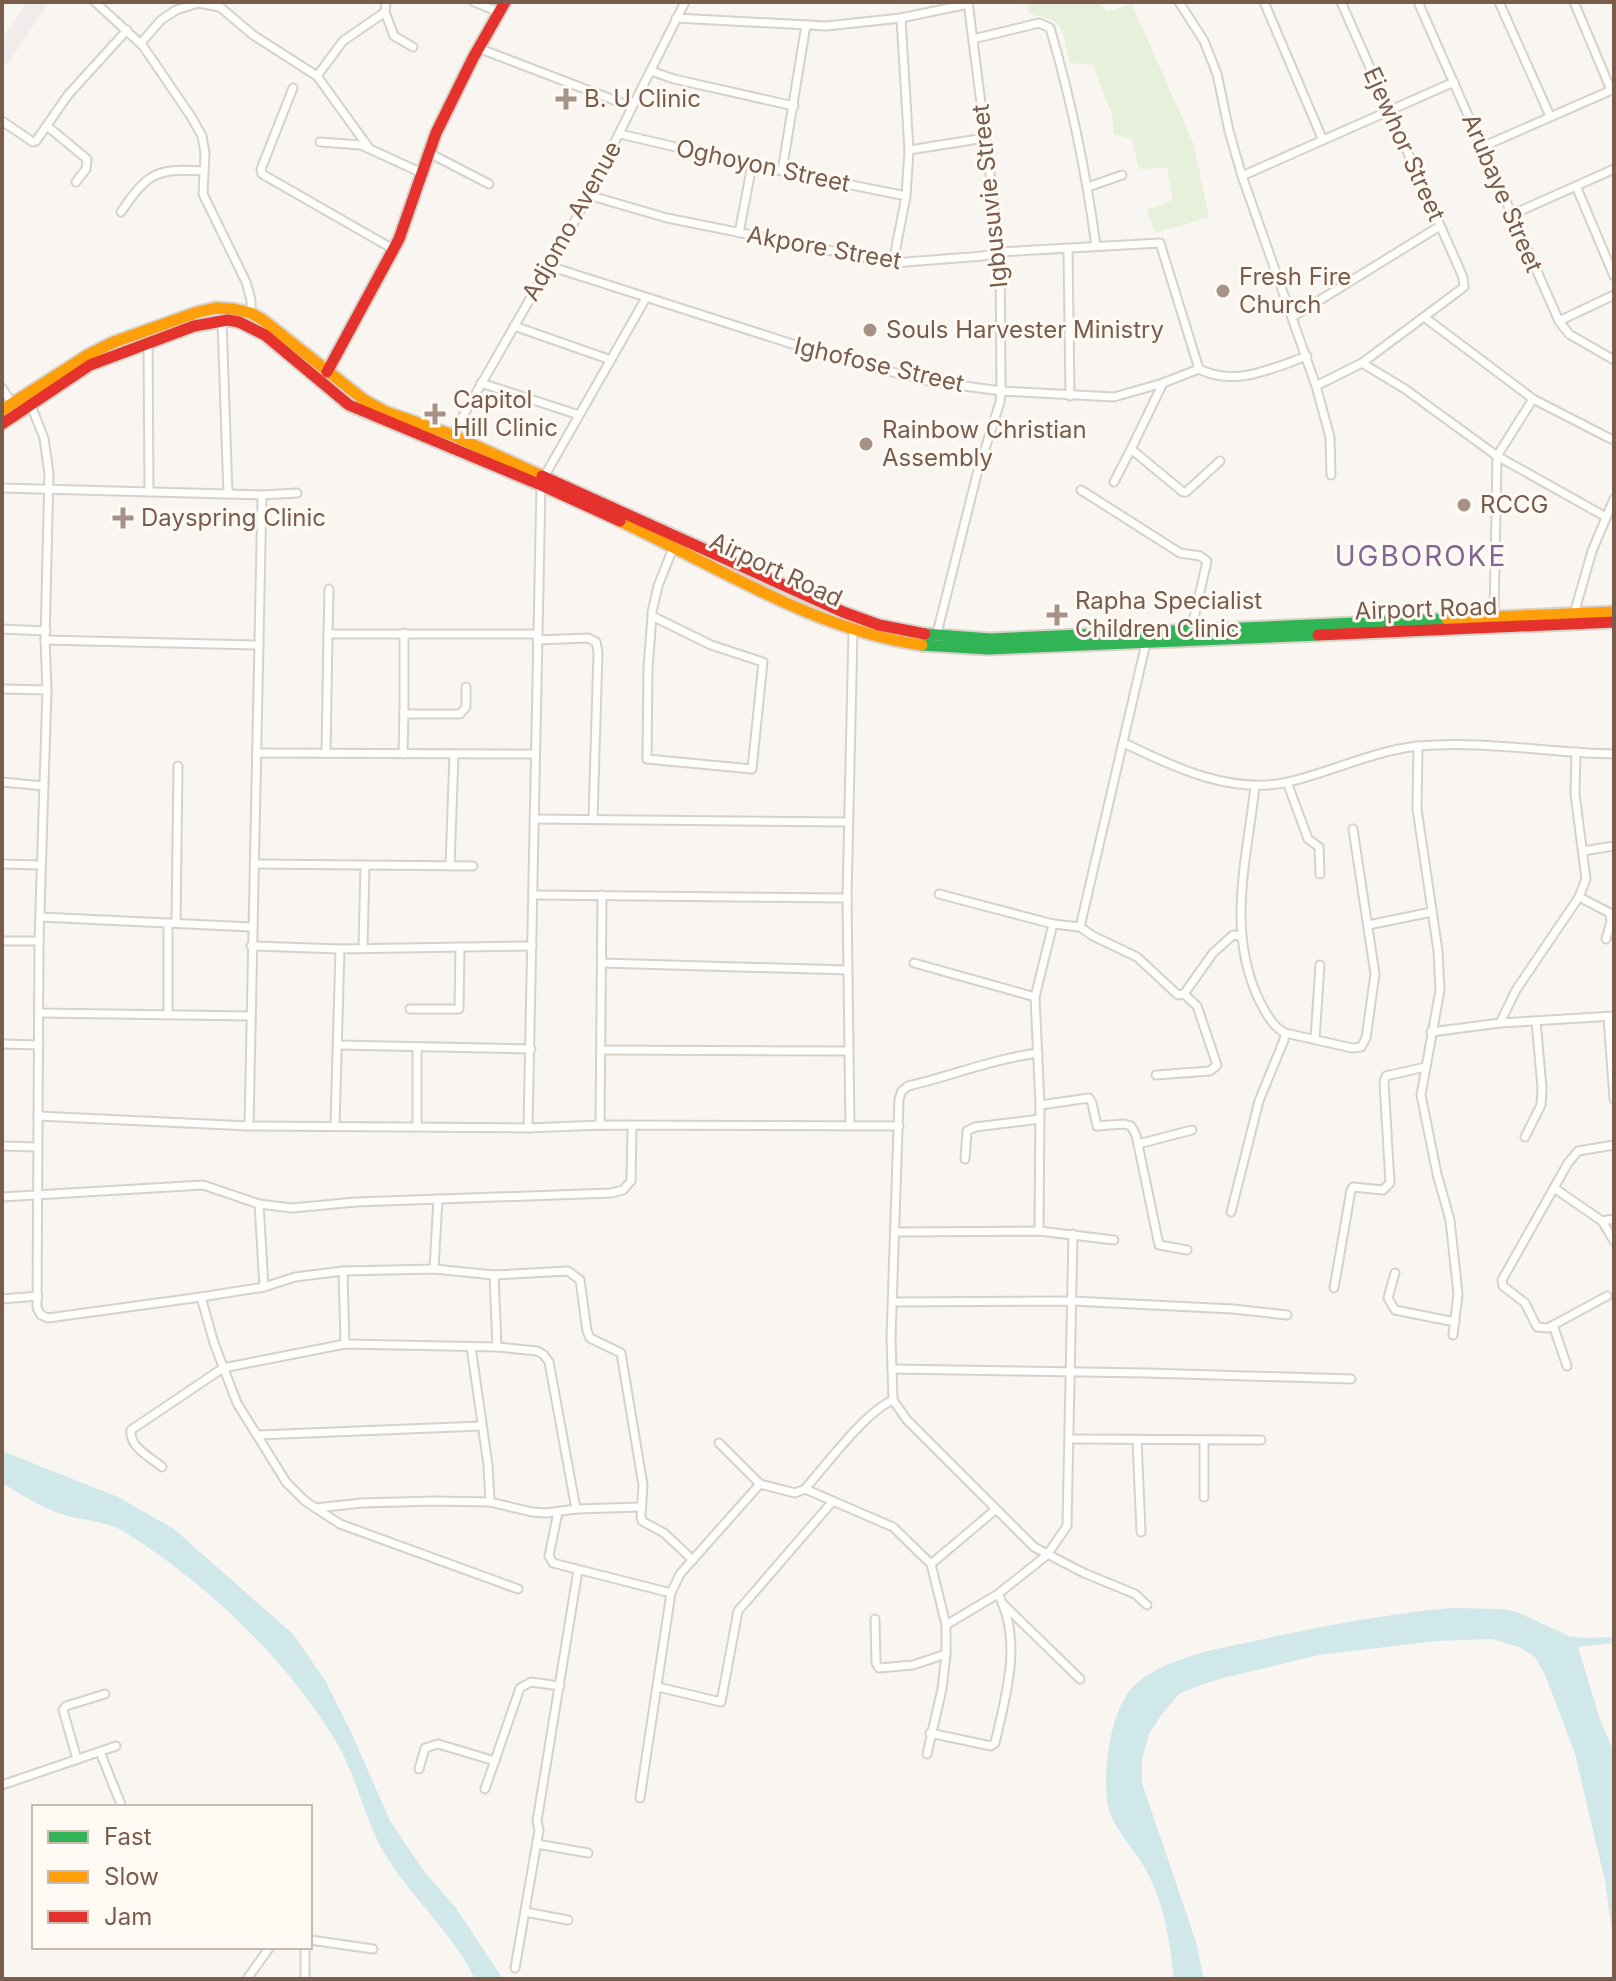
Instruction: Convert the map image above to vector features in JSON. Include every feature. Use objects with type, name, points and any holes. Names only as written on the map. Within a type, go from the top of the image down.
[{"type":"main road","points":[[327,372],[399,239],[436,133],[497,6]]},
{"type":"main road","name":"Airport Road","points":[[2,424],[28,400],[88,355],[114,342],[216,308],[251,313],[278,330],[327,372],[375,406],[452,435],[542,481],[671,540],[867,622],[912,634],[990,639],[1614,612]]},
{"type":"main road","name":"Airport Road","points":[[7,406],[28,400],[90,365],[148,342],[194,326],[222,320],[239,322],[265,335],[359,409],[542,481]]},
{"type":"main road","name":"Airport Road","points":[[671,540],[789,603],[853,630],[885,640],[941,648],[1146,643],[1614,622]]},
{"type":"street","points":[[95,2],[141,43],[202,136],[205,153],[203,194],[246,282],[251,313]]},
{"type":"street","points":[[317,76],[343,41],[385,12],[389,2]]},
{"type":"street","points":[[474,2],[497,6]]},
{"type":"street","name":"Adjomo Avenue","points":[[452,435],[588,195],[685,2]]},
{"type":"street","points":[[1179,2],[1204,41],[1217,74],[1242,176],[1294,316],[1316,386],[1330,437],[1331,475]]},
{"type":"street","points":[[1264,2],[1322,138]]},
{"type":"street","name":"Ejewhor Street","points":[[1341,2],[1463,277],[1464,287],[1424,317]]},
{"type":"street","name":"Arubaye Street","points":[[1418,2],[1559,321],[1569,334],[1614,360]]},
{"type":"street","points":[[1499,2],[1550,116]]},
{"type":"street","points":[[1482,147],[1612,89],[1574,2]]},
{"type":"street","points":[[141,43],[161,20],[176,10],[198,3],[212,4],[317,76],[369,148]]},
{"type":"street","points":[[676,18],[826,26],[901,18],[968,3]]},
{"type":"street","name":"Igbusuvie Street","points":[[936,637],[1001,391],[1000,252],[968,3]]},
{"type":"street","points":[[385,12],[394,36],[413,47]]},
{"type":"street","points":[[893,263],[906,196],[909,150],[901,18]]},
{"type":"street","points":[[973,39],[1039,23],[1050,28],[1088,187],[1096,246]]},
{"type":"street","points":[[782,171],[806,25]]},
{"type":"street","points":[[2,121],[36,141],[68,95],[127,30]]},
{"type":"street","points":[[478,48],[632,107]]},
{"type":"street","points":[[651,71],[794,106]]},
{"type":"street","points":[[1242,176],[1454,82]]},
{"type":"street","points":[[293,88],[261,169],[262,174],[393,249]]},
{"type":"street","points":[[47,126],[87,159],[86,169],[76,182]]},
{"type":"street","name":"Oghoyon Street","points":[[620,134],[906,196]]},
{"type":"street","points":[[909,150],[985,138]]},
{"type":"street","points":[[320,142],[369,148],[422,173]]},
{"type":"street","points":[[429,153],[489,184]]},
{"type":"street","points":[[739,233],[752,165]]},
{"type":"street","points":[[1511,215],[1614,169]]},
{"type":"street","points":[[121,212],[148,177],[177,170],[202,171]]},
{"type":"street","points":[[1088,187],[1122,175]]},
{"type":"street","points":[[1576,186],[1614,276]]},
{"type":"street","name":"Akpore Street","points":[[588,195],[667,218],[893,263],[1000,252],[1160,243],[1199,369]]},
{"type":"street","points":[[1294,316],[1440,226]]},
{"type":"street","points":[[1068,248],[1070,396]]},
{"type":"street","name":"Ighofose Street","points":[[549,266],[833,357],[928,381],[1001,391],[1114,397],[1199,369]]},
{"type":"street","points":[[1559,321],[1614,295]]},
{"type":"street","points":[[528,1128],[542,481],[646,298]]},
{"type":"street","points":[[1316,386],[1362,363],[1424,317],[1533,399],[1611,439]]},
{"type":"street","points":[[222,320],[228,494]]},
{"type":"street","points":[[514,326],[611,360]]},
{"type":"street","points":[[148,342],[149,492]]},
{"type":"street","points":[[1199,369],[1214,376],[1242,377],[1307,356]]},
{"type":"street","points":[[1362,363],[1405,389],[1497,456],[1606,517]]},
{"type":"street","points":[[481,383],[579,415]]},
{"type":"street","points":[[1114,482],[1163,383]]},
{"type":"street","points":[[2,388],[7,406]]},
{"type":"street","points":[[1494,618],[1497,456],[1533,399]]},
{"type":"street","points":[[28,400],[44,438],[49,489],[36,1195],[37,1308],[41,1315],[48,1318],[201,1297],[264,1287],[295,1277],[343,1271],[434,1269],[494,1275],[568,1271],[580,1280],[590,1338],[621,1353],[643,1485],[642,1521],[664,1533],[693,1560]]},
{"type":"street","points":[[1131,449],[1183,492],[1220,461]]},
{"type":"street","points":[[2,488],[262,495],[297,493]]},
{"type":"street","points":[[1081,490],[1180,553],[1200,556],[1207,561],[1191,631]]},
{"type":"street","points":[[249,1126],[262,495]]},
{"type":"street","points":[[1574,614],[1592,551],[1614,499]]},
{"type":"street","points":[[652,616],[711,645],[763,662],[752,769],[647,759],[652,616],[671,540]]},
{"type":"street","points":[[326,753],[329,589]]},
{"type":"street","points":[[2,629],[46,631]]},
{"type":"street","points":[[850,1126],[847,898],[853,630]]},
{"type":"street","points":[[404,633],[404,714],[460,714],[466,707],[466,687]]},
{"type":"street","points":[[328,634],[588,638],[596,642],[593,819]]},
{"type":"street","points":[[45,640],[259,645]]},
{"type":"street","points":[[1080,927],[1146,643]]},
{"type":"street","points":[[2,689],[47,690]]},
{"type":"street","points":[[403,754],[404,705]]},
{"type":"street","points":[[1124,743],[1195,773],[1255,786],[1287,782],[1386,752],[1418,746],[1476,745],[1614,754]]},
{"type":"street","points":[[1418,746],[1417,809],[1440,990],[1421,1095],[1450,1220],[1458,1294],[1453,1335]]},
{"type":"street","points":[[1500,1023],[1516,990],[1579,897],[1586,879],[1575,794],[1576,752]]},
{"type":"street","points":[[257,753],[535,754]]},
{"type":"street","points":[[450,866],[454,754]]},
{"type":"street","points":[[168,1015],[178,766]]},
{"type":"street","points":[[2,782],[44,786]]},
{"type":"street","points":[[1287,782],[1308,839],[1319,847],[1320,874]]},
{"type":"street","points":[[1255,786],[1241,894],[1240,936],[1248,977],[1277,1029],[1352,1048],[1361,1047],[1366,1038],[1375,974],[1353,829]]},
{"type":"street","points":[[534,819],[848,822]]},
{"type":"street","points":[[1583,851],[1614,846]]},
{"type":"street","points":[[2,864],[41,865]]},
{"type":"street","points":[[254,864],[473,866]]},
{"type":"street","points":[[363,948],[365,866]]},
{"type":"street","points":[[939,894],[1053,924],[1080,927],[1137,957],[1178,995],[1184,994],[1220,945],[1233,935],[1240,936]]},
{"type":"street","points":[[533,895],[847,898]]},
{"type":"street","points":[[600,1125],[602,895]]},
{"type":"street","points":[[1579,897],[1610,913],[1606,939]]},
{"type":"street","points":[[1368,925],[1432,912]]},
{"type":"street","points":[[40,917],[251,927]]},
{"type":"street","points":[[1039,1231],[1040,1105],[1035,997],[1053,924]]},
{"type":"street","points":[[2,941],[39,941]]},
{"type":"street","points":[[251,946],[340,949],[532,946]]},
{"type":"street","points":[[410,1009],[459,1009],[460,947]]},
{"type":"street","points":[[335,1125],[340,949]]},
{"type":"street","points":[[602,963],[847,970]]},
{"type":"street","points":[[914,963],[1035,997]]},
{"type":"street","points":[[1315,1039],[1320,965]]},
{"type":"street","points":[[1156,1075],[1210,1071],[1217,1065],[1197,1006],[1184,994]]},
{"type":"street","points":[[40,1013],[251,1016]]},
{"type":"street","points":[[1431,1032],[1500,1023],[1611,1017],[1614,1099]]},
{"type":"street","points":[[1525,1137],[1542,1097],[1536,1021]]},
{"type":"street","points":[[1231,1212],[1259,1101],[1285,1033]]},
{"type":"street","points":[[2,1044],[39,1045]]},
{"type":"street","points":[[338,1045],[531,1049]]},
{"type":"street","points":[[417,1047],[417,1126]]},
{"type":"street","points":[[601,1050],[848,1051]]},
{"type":"street","points":[[1038,1053],[1007,1057],[908,1086],[902,1091],[899,1099],[893,1302],[893,1400],[907,1420],[1034,1547],[1135,1594],[1147,1605]]},
{"type":"street","points":[[1334,1288],[1351,1190],[1353,1187],[1383,1190],[1390,1183],[1386,1076],[1425,1067]]},
{"type":"street","points":[[1040,1105],[1089,1098],[1097,1126],[1131,1126],[1138,1144],[1159,1245],[1187,1250]]},
{"type":"street","points":[[38,1116],[249,1126],[899,1126]]},
{"type":"street","points":[[965,1159],[967,1131],[975,1127],[1040,1119]]},
{"type":"street","points":[[2,1197],[203,1185],[259,1204],[292,1208],[356,1202],[611,1193],[623,1190],[631,1181],[632,1125]]},
{"type":"street","points":[[1138,1144],[1192,1130]]},
{"type":"street","points":[[1607,1296],[1548,1328],[1537,1327],[1525,1303],[1503,1286],[1502,1280],[1568,1163],[1578,1151],[1614,1145]]},
{"type":"street","points":[[2,1146],[37,1147]]},
{"type":"street","points":[[1554,1188],[1602,1221],[1614,1241]]},
{"type":"street","points":[[434,1269],[438,1199]]},
{"type":"street","points":[[259,1204],[264,1287]]},
{"type":"street","points":[[1602,1221],[1614,1219]]},
{"type":"street","points":[[896,1232],[1039,1231],[1114,1240]]},
{"type":"street","points":[[946,1625],[998,1594],[1047,1555],[1067,1526],[1073,1234]]},
{"type":"street","points":[[343,1271],[345,1344]]},
{"type":"street","points":[[1395,1273],[1388,1298],[1395,1310],[1455,1322]]},
{"type":"street","points":[[494,1275],[497,1347]]},
{"type":"street","points":[[2,1299],[38,1296]]},
{"type":"street","points":[[201,1297],[237,1403],[286,1482],[340,1524],[518,1589]]},
{"type":"street","points":[[893,1302],[1072,1301],[1233,1309],[1287,1315]]},
{"type":"street","points":[[1553,1325],[1567,1366]]},
{"type":"street","points":[[162,1467],[134,1443],[130,1437],[131,1430],[223,1368],[345,1344],[497,1347],[537,1351],[549,1362],[576,1509]]},
{"type":"street","points":[[471,1347],[488,1465],[490,1502]]},
{"type":"street","points":[[892,1369],[1351,1379]]},
{"type":"street","points":[[719,1443],[760,1484],[795,1493],[805,1489],[879,1406],[893,1400]]},
{"type":"street","points":[[259,1435],[481,1426]]},
{"type":"street","points":[[1070,1439],[1261,1440]]},
{"type":"street","points":[[1137,1440],[1141,1532]]},
{"type":"street","points":[[1204,1440],[1204,1497]]},
{"type":"street","points":[[640,1798],[671,1593],[680,1574],[760,1484]]},
{"type":"street","points":[[805,1489],[893,1527],[931,1564],[946,1625],[946,1654],[942,1689],[927,1754]]},
{"type":"street","points":[[316,1508],[435,1501],[490,1502],[532,1512],[641,1507]]},
{"type":"street","points":[[658,1687],[721,1702],[738,1611],[833,1501]]},
{"type":"street","points":[[931,1564],[995,1510]]},
{"type":"street","points":[[558,1512],[549,1556],[553,1563],[671,1593]]},
{"type":"street","points":[[515,1968],[578,1570]]},
{"type":"street","points":[[998,1594],[1004,1605],[1080,1679]]},
{"type":"street","points":[[930,1733],[991,1746],[995,1743],[1013,1658],[1004,1605]]},
{"type":"street","points":[[875,1619],[876,1663],[879,1668],[913,1665],[946,1654]]},
{"type":"street","points":[[485,1789],[520,1688],[531,1682],[560,1686]]},
{"type":"street","points":[[77,1759],[63,1710],[66,1706],[105,1694]]},
{"type":"street","points":[[419,1769],[425,1748],[438,1744],[495,1761]]},
{"type":"street","points":[[2,1785],[116,1746]]},
{"type":"street","points":[[100,1752],[121,1805]]},
{"type":"street","points":[[537,1844],[588,1853]]},
{"type":"street","points":[[525,1912],[568,1920]]},
{"type":"street","points":[[312,1940],[373,1949]]},
{"type":"street","points":[[247,1979],[269,1949]]},
{"type":"street","points":[[305,1949],[305,1979]]},
{"type":"green space","points":[[1027,2],[1099,2],[1107,12],[1132,4],[1194,145],[1209,217],[1155,233],[1147,210],[1173,200],[1167,168],[1139,169],[1132,139],[1114,134],[1112,115],[1093,65],[1070,63],[1060,28],[1050,19],[1029,14]]},
{"type":"water","points":[[2,1451],[118,1497],[174,1529],[294,1635],[326,1682],[390,1821],[423,1870],[456,1908],[503,1979],[475,1979],[456,1947],[386,1856],[351,1772],[318,1714],[296,1684],[244,1626],[186,1575],[125,1532],[53,1511],[2,1483]]},
{"type":"water","points":[[1451,1608],[1502,1609],[1517,1612],[1569,1636],[1614,1637],[1614,1643],[1578,1647],[1600,1720],[1614,1752],[1614,1947],[1605,1881],[1575,1754],[1546,1677],[1535,1657],[1519,1647],[1492,1639],[1436,1641],[1319,1655],[1219,1679],[1180,1693],[1162,1714],[1149,1734],[1142,1759],[1142,1783],[1196,1942],[1204,1979],[1174,1979],[1168,1936],[1157,1895],[1145,1868],[1119,1830],[1108,1806],[1107,1759],[1114,1725],[1126,1695],[1148,1675],[1194,1655],[1331,1625]]},
{"type":"taxiway","points":[[2,56],[38,2]]},
{"type":"traffic: fast","points":[[925,634],[990,639],[1447,619]]},
{"type":"traffic: fast","points":[[922,645],[988,649],[1318,635]]},
{"type":"traffic: slow","points":[[2,410],[114,342],[198,312],[216,308],[233,309],[251,313],[263,320],[364,400],[386,412],[452,435],[542,476]]},
{"type":"traffic: slow","points":[[620,521],[805,611],[843,626],[922,645]]},
{"type":"traffic: slow","points":[[1447,619],[1614,612]]},
{"type":"traffic: jam","points":[[327,372],[399,239],[436,133],[505,2]]},
{"type":"traffic: jam","points":[[2,424],[90,365],[194,326],[228,320],[265,335],[349,405],[620,521]]},
{"type":"traffic: jam","points":[[542,476],[843,612],[879,625],[925,634]]},
{"type":"traffic: jam","points":[[1318,635],[1614,622]]},
{"type":"place","name":"B. U Clinic","points":[[566,99]]},
{"type":"place","name":"Fresh Fire Church","points":[[1223,291]]},
{"type":"place","name":"Souls Harvester Ministry","points":[[870,330]]},
{"type":"place","name":"Capitol Hill Clinic","points":[[435,414]]},
{"type":"place","name":"Rainbow Christian Assembly","points":[[866,444]]},
{"type":"place","name":"RCCG","points":[[1464,505]]},
{"type":"place","name":"Dayspring Clinic","points":[[123,518]]},
{"type":"place","name":"Rapha Specialist Children Clinic","points":[[1057,615]]},
{"type":"district","name":"UGBOROKE","points":[[1421,556]]}]
